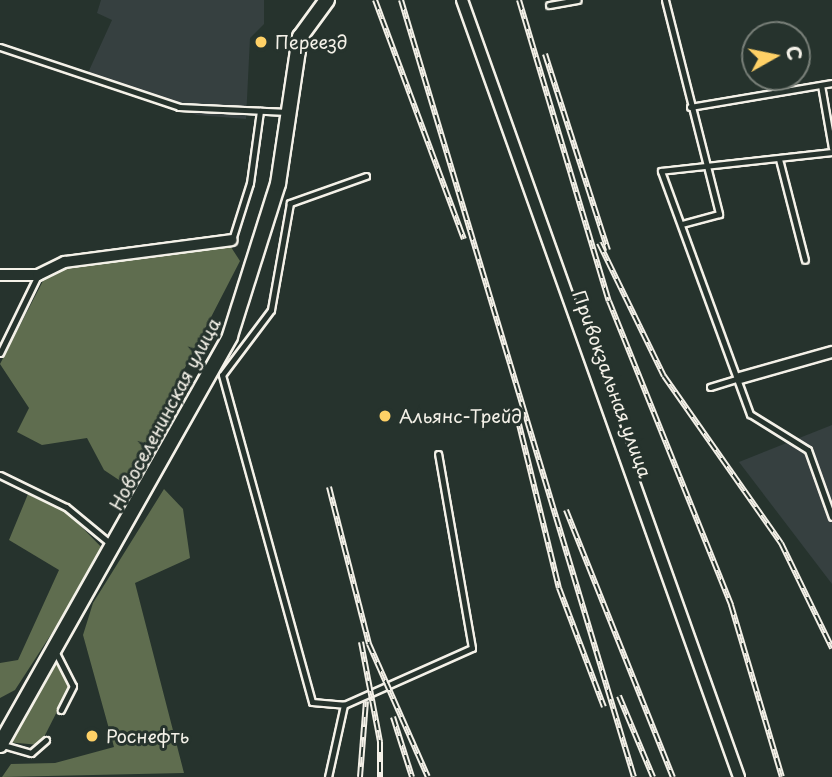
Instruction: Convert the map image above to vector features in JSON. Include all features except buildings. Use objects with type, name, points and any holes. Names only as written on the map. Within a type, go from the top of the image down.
[{"type":"main road","name":"Новоселенинская улица","points":[[0,745],[115,547],[230,336],[261,251],[300,37],[327,0]]},
{"type":"street","name":"Привокзальная улица","points":[[462,0],[739,777]]},
{"type":"street","points":[[0,275],[38,275],[65,262],[232,240]]},
{"type":"street","points":[[740,377],[832,352]]},
{"type":"lane","points":[[549,5],[578,0]]},
{"type":"lane","points":[[665,0],[719,214],[681,224]]},
{"type":"lane","points":[[0,47],[179,107],[288,112]]},
{"type":"lane","points":[[690,107],[832,83]]},
{"type":"lane","points":[[821,85],[832,150],[708,170],[661,172],[740,377],[750,414],[808,450],[832,517]]},
{"type":"lane","points":[[232,240],[250,183],[260,111]]},
{"type":"lane","points":[[779,159],[805,260]]},
{"type":"lane","points":[[366,176],[290,203],[271,310],[222,375],[312,702],[344,705],[472,648],[438,453]]},
{"type":"lane","points":[[0,353],[38,275]]},
{"type":"lane","points":[[710,387],[740,377]]},
{"type":"lane","points":[[0,475],[66,507],[115,547]]},
{"type":"lane","points":[[55,651],[74,686],[61,710]]},
{"type":"lane","points":[[328,777],[344,705]]},
{"type":"lane","points":[[0,745],[31,752],[46,740]]},
{"type":"shaded area","points":[[101,0],[264,0],[264,24],[250,38],[246,119],[197,115],[87,75],[112,20],[97,13]]},
{"type":"shaded area","points":[[832,425],[832,584],[739,462]]},
{"type":"green space","points":[[229,244],[240,261],[125,484],[104,470],[87,438],[42,445],[17,432],[29,408],[0,364],[44,279],[67,266]]},
{"type":"green space","points":[[164,489],[183,509],[190,558],[135,583],[184,773],[2,777],[11,764],[55,763],[114,747],[83,635],[93,603]]},
{"type":"green space","points":[[28,494],[69,514],[105,551],[15,690],[0,698],[0,663],[18,660],[59,570],[9,540]]},
{"type":"green space","points":[[56,657],[70,686],[40,745],[6,742]]},
{"type":"railway","points":[[375,0],[464,239]]},
{"type":"railway","points":[[401,0],[634,777]]},
{"type":"railway","points":[[519,0],[609,301],[731,605],[782,777]]},
{"type":"railway","points":[[545,54],[608,250]]},
{"type":"railway","points":[[599,243],[664,376],[781,543],[832,648]]},
{"type":"railway","points":[[517,416],[559,588],[604,707]]},
{"type":"railway","points":[[329,487],[369,644],[428,777]]},
{"type":"railway","points":[[566,510],[673,777]]},
{"type":"railway","points":[[361,642],[380,742],[380,777]]},
{"type":"railway","points":[[619,696],[653,777]]},
{"type":"railway","points":[[360,777],[366,701]]},
{"type":"railway","points":[[393,717],[412,777]]},
{"type":"place","name":"Переезд","points":[[261,42]]},
{"type":"place","name":"Альянс-Трейд","points":[[385,416]]},
{"type":"place","name":"Роснефть","points":[[92,736]]}]
